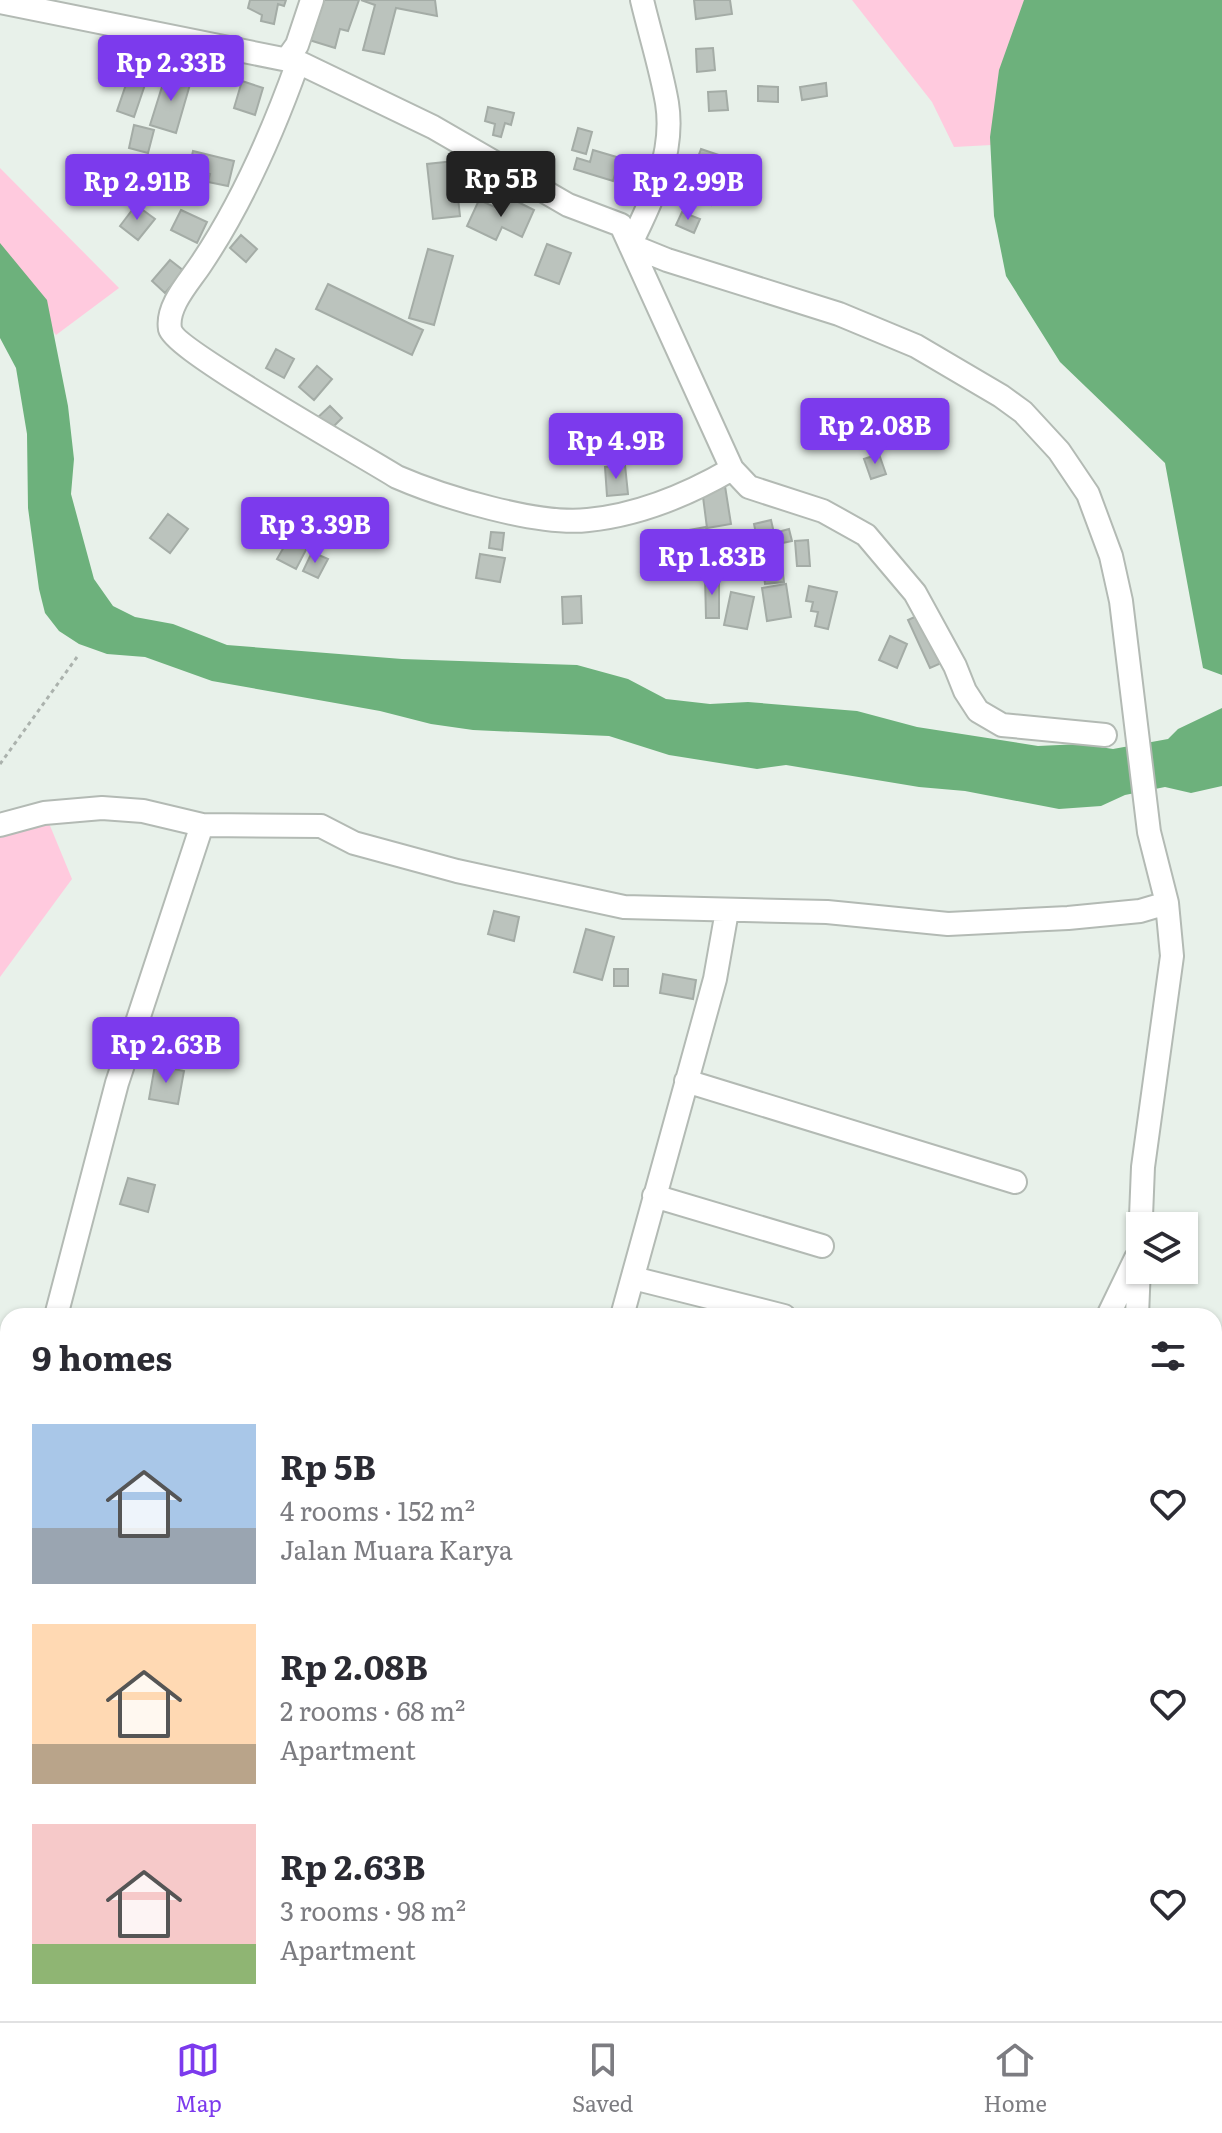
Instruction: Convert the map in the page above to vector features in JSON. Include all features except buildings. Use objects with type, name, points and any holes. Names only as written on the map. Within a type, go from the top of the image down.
[{"type":"street","points":[[312,0],[265,145],[227,223],[172,311],[170,330],[176,339],[214,367],[397,477],[423,488],[489,506],[558,519],[587,521],[642,509],[693,490],[732,469]]},
{"type":"street","points":[[630,245],[659,181],[665,154],[667,105],[642,0]]},
{"type":"street","points":[[0,2],[292,61],[433,127],[568,205],[621,225],[732,469],[749,487],[823,511],[866,535],[915,593],[978,711],[1002,725],[1105,735]]},
{"type":"street","points":[[630,245],[667,260],[839,314],[916,346],[1023,412],[1059,451],[1088,494],[1111,556],[1121,601],[1149,832],[1171,924],[1172,956],[1143,1167],[1141,1212]]},
{"type":"street","points":[[0,825],[44,813],[121,808],[202,825],[321,826],[354,843],[457,871],[624,907],[827,912],[948,924],[1068,918],[1140,911],[1167,903]]},
{"type":"street","points":[[58,1308],[117,1083],[202,825]]},
{"type":"street","points":[[624,1308],[715,979],[727,911]]},
{"type":"street","points":[[686,1081],[1015,1182]]},
{"type":"street","points":[[654,1196],[822,1246]]},
{"type":"street","points":[[633,1278],[752,1308]]},
{"type":"street","points":[[1112,1308],[1126,1279]]},
{"type":"street","points":[[1137,1308],[1138,1284]]},
{"type":"path","points":[[0,764],[77,657]]},
{"type":"shaded area","points":[[852,0],[1052,0],[1010,144],[954,147],[932,102]]},
{"type":"shaded area","points":[[1024,0],[1222,0],[1222,675],[1203,668],[1165,463],[1060,362],[1006,276],[994,216],[990,137],[999,70]]},
{"type":"shaded area","points":[[0,168],[119,288],[56,335],[0,257]]},
{"type":"shaded area","points":[[0,243],[47,300],[68,406],[74,459],[71,494],[94,579],[113,606],[135,617],[173,624],[227,645],[402,659],[577,665],[628,679],[666,699],[857,711],[917,727],[1038,746],[1081,744],[1113,749],[1168,739],[1178,729],[1222,708],[1222,786],[1191,793],[1165,787],[1125,795],[1101,806],[1059,809],[965,791],[919,787],[786,765],[757,769],[669,755],[609,736],[473,730],[431,724],[380,711],[212,681],[145,657],[107,654],[79,644],[59,631],[45,613],[39,589],[28,508],[27,434],[16,368],[0,338]]},
{"type":"shaded area","points":[[46,816],[72,879],[0,977],[0,829]]}]
